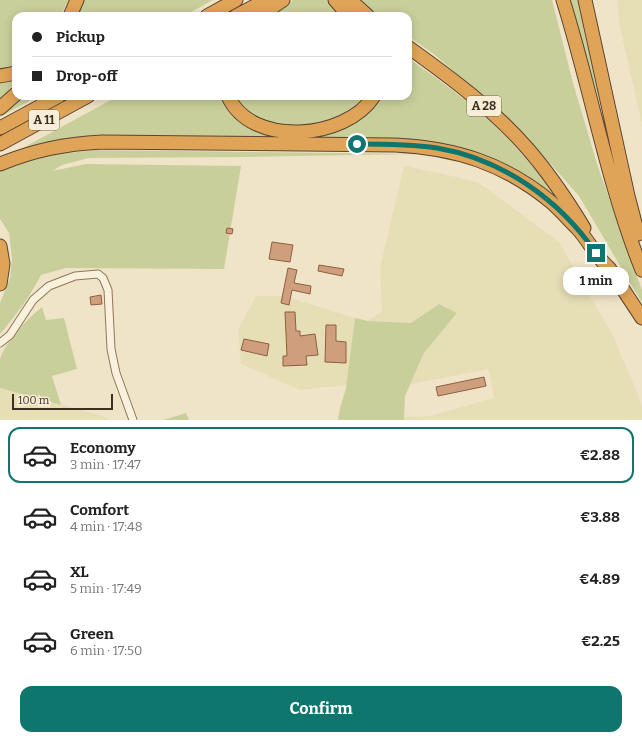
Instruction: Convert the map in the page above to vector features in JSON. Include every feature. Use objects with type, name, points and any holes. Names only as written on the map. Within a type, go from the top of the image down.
[{"type":"highway","points":[[214,12],[236,0]]},
{"type":"highway","points":[[244,12],[266,0]]},
{"type":"highway","points":[[265,12],[282,0]]},
{"type":"highway","points":[[335,0],[346,12]]},
{"type":"highway","points":[[340,0],[352,12]]},
{"type":"highway","points":[[350,0],[364,12]]},
{"type":"highway","points":[[563,0],[588,86],[617,197],[642,270]]},
{"type":"highway","points":[[585,0],[628,196],[642,248]]},
{"type":"highway","name":"A 28","points":[[413,54],[487,108],[527,148],[567,200],[642,318]]},
{"type":"highway","points":[[0,76],[12,74]]},
{"type":"highway","points":[[0,108],[12,98]]},
{"type":"highway","name":"A 11","points":[[0,128],[52,100]]},
{"type":"highway","name":"A 11","points":[[0,144],[81,100]]},
{"type":"highway","points":[[230,100],[235,109],[244,118],[264,128],[294,132],[320,129],[346,120],[356,115],[371,100]]},
{"type":"highway","points":[[0,164],[21,156],[62,145],[96,142],[395,145],[437,148],[455,152],[490,164],[531,187],[552,203],[581,232],[604,264],[609,268]]},
{"type":"highway","points":[[0,246],[3,264],[0,284]]},
{"type":"street","points":[[0,343],[10,335],[33,300],[49,286],[75,276],[98,274],[103,278],[108,290],[111,349],[123,395],[133,420]]},
{"type":"shaded area","points":[[617,0],[642,0],[642,124],[620,27]]},
{"type":"shaded area","points":[[404,166],[479,183],[559,242],[612,334],[637,392],[642,407],[642,420],[404,420],[404,417],[431,416],[494,398],[489,369],[411,384],[424,353],[457,313],[439,304],[411,323],[368,321],[382,312],[380,268]]},
{"type":"shaded area","points":[[256,296],[282,296],[355,318],[347,385],[300,390],[241,364],[238,330]]},
{"type":"shaded area","points":[[0,388],[103,416],[109,420],[0,420]]},
{"type":"green space","points":[[0,0],[69,0],[62,12],[12,12],[12,68],[0,72]]},
{"type":"green space","points":[[80,0],[213,0],[191,12],[75,12]]},
{"type":"green space","points":[[293,0],[329,0],[340,12],[275,12]]},
{"type":"green space","points":[[358,0],[552,0],[573,83],[598,167],[642,290],[642,303],[579,196],[516,125],[435,55],[412,39],[412,12],[373,12]]},
{"type":"green space","points":[[570,0],[579,0],[606,124]]},
{"type":"green space","points":[[412,61],[456,93],[491,122],[527,160],[567,208],[475,153],[108,137],[1,160],[111,100],[224,100],[227,108],[237,120],[259,132],[275,135],[365,114],[377,100],[412,100]]},
{"type":"green space","points":[[12,78],[12,89],[0,100],[0,82]]},
{"type":"green space","points":[[16,100],[31,100],[0,117],[0,114]]},
{"type":"green space","points":[[237,100],[364,100],[357,108],[339,118],[298,126],[278,126],[248,114]]},
{"type":"green space","points":[[95,150],[421,154],[89,158],[62,165],[52,171],[86,164],[241,166],[224,269],[66,268],[41,275],[22,306],[0,334],[0,303],[10,278],[12,258],[9,233],[0,219],[0,169],[51,155]]},
{"type":"green space","points":[[439,304],[457,313],[424,353],[405,396],[404,420],[338,420],[346,388],[355,318],[368,321],[411,323]]},
{"type":"green space","points":[[42,307],[46,320],[64,318],[77,369],[52,376],[61,405],[0,388],[0,359],[3,352],[18,330]]},
{"type":"green space","points":[[186,413],[189,420],[163,420]]},
{"type":"building","points":[[227,228],[233,229],[232,234],[226,233]]},
{"type":"building","points":[[272,242],[293,245],[290,262],[269,259]]},
{"type":"building","points":[[319,265],[344,269],[342,276],[318,271]]},
{"type":"building","points":[[288,268],[297,270],[294,283],[311,286],[310,294],[292,290],[289,305],[281,303]]},
{"type":"building","points":[[101,295],[102,304],[91,305],[90,297]]},
{"type":"building","points":[[285,312],[295,312],[296,331],[300,331],[300,336],[315,334],[318,355],[306,356],[307,365],[283,366],[283,356],[287,356]]},
{"type":"building","points":[[326,325],[336,325],[336,341],[346,342],[346,363],[325,362]]},
{"type":"building","points":[[244,339],[269,344],[267,356],[241,350]]},
{"type":"building","points":[[484,377],[486,386],[438,396],[436,387]]},
{"type":"route","points":[[357,144],[437,148],[455,152],[490,164],[520,180],[552,203],[581,232],[596,253]]}]
